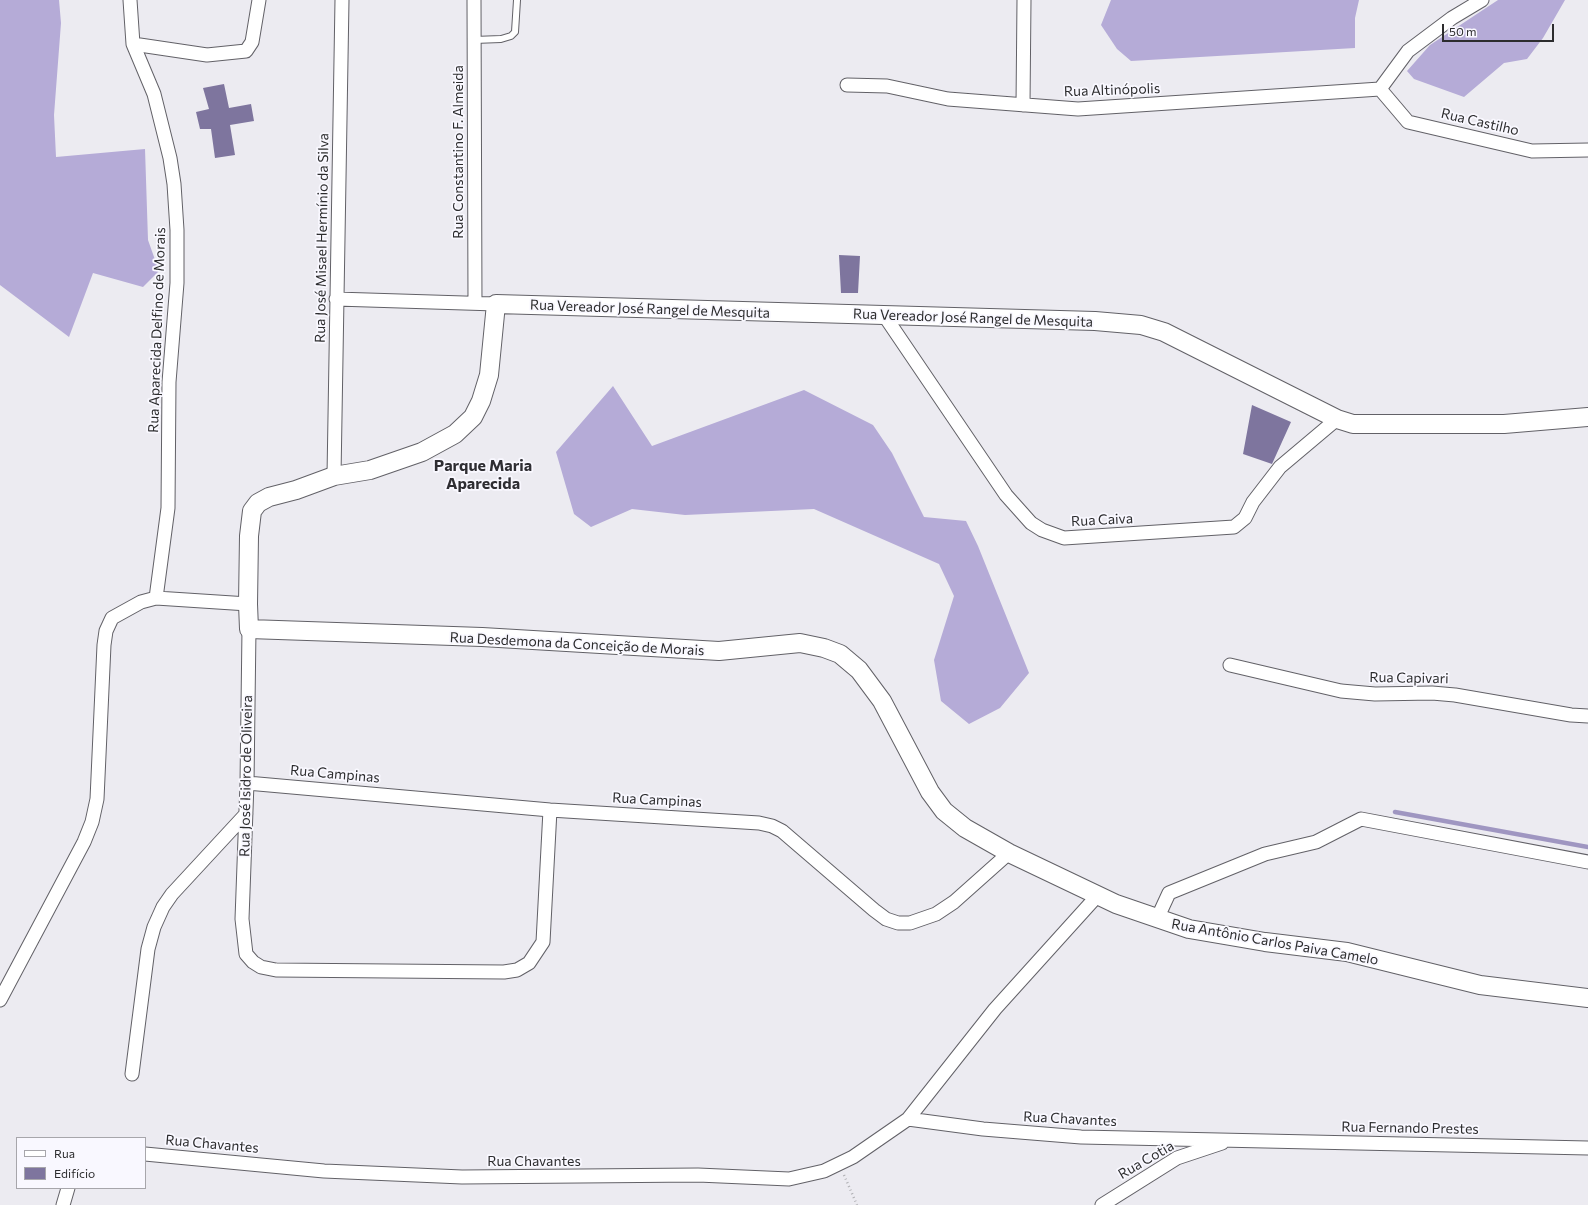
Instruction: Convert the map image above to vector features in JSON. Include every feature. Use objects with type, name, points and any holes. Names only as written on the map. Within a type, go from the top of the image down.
[{"type":"street","name":"Rua Aparecida Delfino de Morais","points":[[130,0],[133,44],[154,94],[170,158],[174,184],[177,230],[177,284],[169,382],[168,508],[156,598]]},
{"type":"street","points":[[133,44],[207,55],[246,52],[252,42],[258,0]]},
{"type":"street","name":"Rua José Misael Hermínio da Silva","points":[[334,476],[342,0]]},
{"type":"street","name":"Rua Constantino F. Almeida","points":[[474,0],[475,303]]},
{"type":"street","points":[[1023,105],[1024,0]]},
{"type":"street","points":[[1380,89],[1408,50],[1452,18],[1482,0]]},
{"type":"street","name":"Rua Altinópolis","points":[[846,85],[887,86],[948,100],[1078,109],[1380,89]]},
{"type":"street","name":"Rua Castilho","points":[[1380,89],[1408,122],[1532,151],[1588,150]]},
{"type":"street","name":"Rua Vereador José Rangel de Mesquita","points":[[336,299],[1095,321],[1141,325],[1164,332],[1337,419],[1353,424],[1504,424],[1588,417]]},
{"type":"street","name":"Rua José Isidro de Oliveira","points":[[496,304],[489,375],[481,401],[473,417],[455,434],[422,452],[370,470],[334,476],[296,490],[269,497],[258,503],[252,511],[249,536],[247,783],[242,930],[246,954],[253,962],[261,967],[276,970],[504,972],[517,970],[529,964],[542,942],[550,810]]},
{"type":"street","name":"Rua Caiva","points":[[884,315],[1006,495],[1031,523],[1042,530],[1064,538],[1234,527],[1245,518],[1253,502],[1280,467],[1337,419]]},
{"type":"street","points":[[0,1000],[84,842],[92,822],[97,799],[106,631],[112,618],[141,602],[156,598],[248,604]]},
{"type":"street","name":"Rua Desdemona da Conceição de Morais","points":[[249,629],[482,637],[718,651],[800,643],[824,648],[840,654],[859,670],[882,701]]},
{"type":"street","name":"Rua Capivari","points":[[1230,665],[1341,691],[1375,694],[1432,693],[1455,695],[1571,715],[1588,716]]},
{"type":"street","name":"Rua Antônio Carlos Paiva Camelo","points":[[882,701],[930,792],[944,811],[965,828],[1009,853],[1098,895],[1157,919],[1204,932],[1265,942],[1347,952],[1480,984],[1588,998]]},
{"type":"street","name":"Rua Campinas","points":[[247,783],[550,810],[748,821],[772,826],[795,841],[874,910],[886,919],[898,923],[910,923],[936,914],[954,902],[1009,853]]},
{"type":"street","points":[[132,1074],[148,949],[157,920],[172,894],[246,814]]},
{"type":"street","points":[[1157,919],[1169,894],[1265,854],[1316,842],[1361,819],[1588,862]]},
{"type":"street","name":"Rua Chavantes","points":[[146,1154],[324,1171],[462,1177],[650,1177],[698,1175],[789,1179],[824,1171],[853,1156],[908,1119],[995,1009],[1098,895]]},
{"type":"street","name":"Rua Chavantes","points":[[908,1119],[983,1129],[1081,1136],[1231,1140]]},
{"type":"street","name":"Rua Fernando Prestes","points":[[1231,1140],[1588,1148]]},
{"type":"street","name":"Rua Cotia","points":[[1102,1205],[1177,1158],[1231,1140]]},
{"type":"street","points":[[63,1205],[68,1189]]},
{"type":"lane","points":[[474,40],[502,39],[510,36],[514,32],[517,0]]},
{"type":"path","points":[[839,1163],[857,1205]]},
{"type":"shaded area","points":[[0,0],[59,0],[61,23],[54,115],[56,157],[145,149],[148,240],[159,271],[143,287],[93,273],[69,337],[0,285]]},
{"type":"shaded area","points":[[1111,0],[1359,0],[1355,18],[1355,48],[1131,61],[1117,49],[1101,25]]},
{"type":"shaded area","points":[[1498,0],[1565,0],[1543,38],[1527,59],[1504,63],[1464,97],[1414,79],[1407,71],[1430,45]]},
{"type":"shaded area","points":[[613,386],[652,446],[804,390],[873,425],[892,453],[924,517],[966,521],[978,546],[1029,673],[1000,708],[969,724],[941,701],[934,660],[954,596],[939,564],[814,509],[685,515],[632,509],[591,527],[574,514],[556,452]]},
{"type":"building","points":[[224,84],[229,108],[251,104],[254,121],[230,125],[235,155],[215,158],[211,129],[200,129],[196,112],[209,109],[203,88]]},
{"type":"building","points":[[839,255],[860,256],[858,293],[841,293]]},
{"type":"building","points":[[1252,405],[1291,422],[1272,464],[1243,454]]},
{"type":"waterway","points":[[1395,812],[1588,847]]},
{"type":"district","name":"Parque Maria Aparecida","points":[[483,475]]}]
